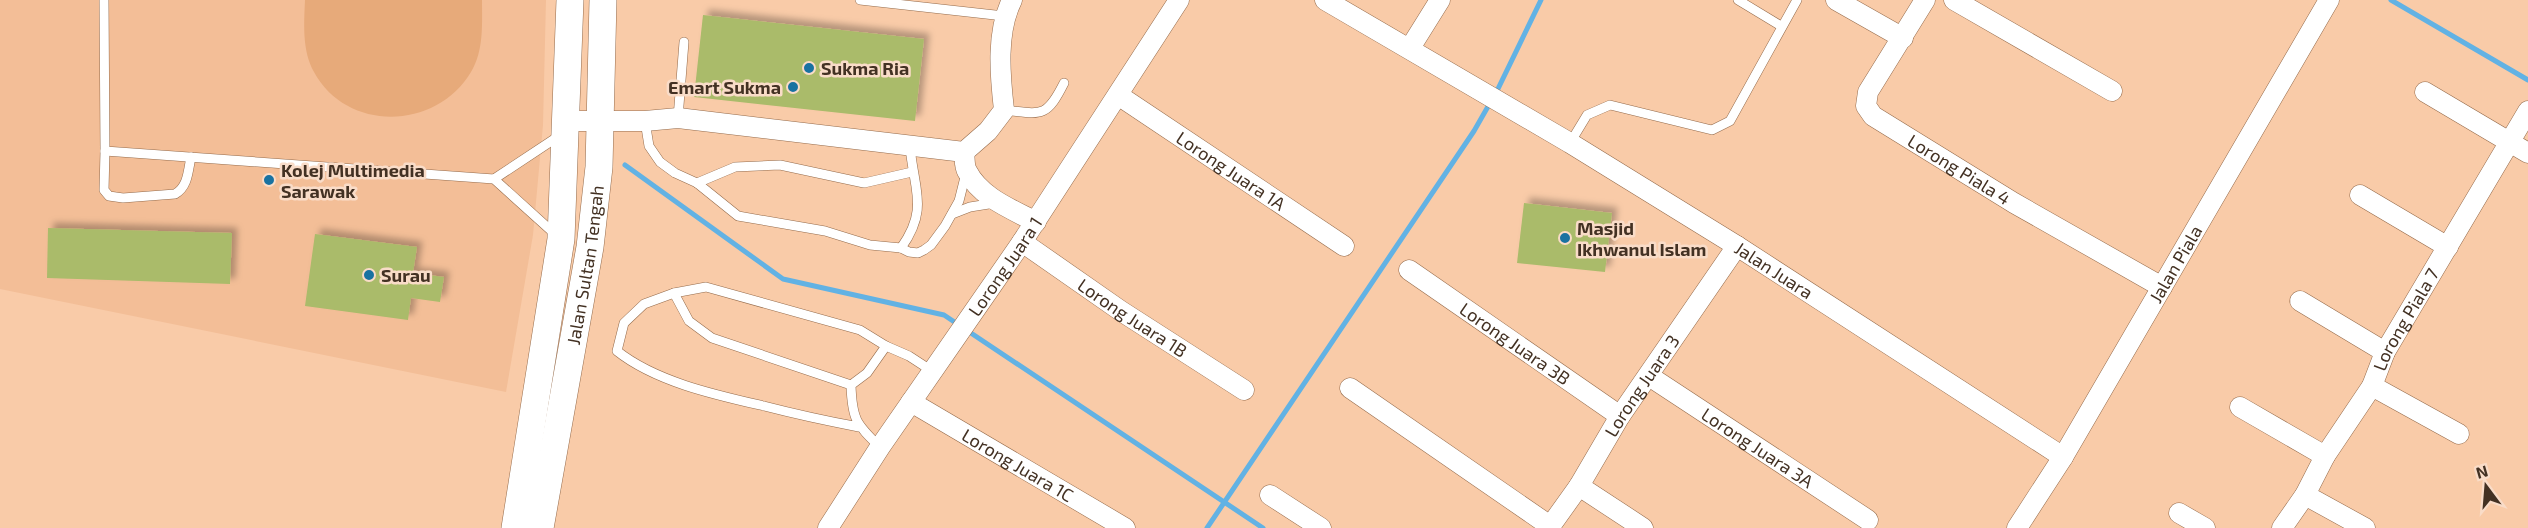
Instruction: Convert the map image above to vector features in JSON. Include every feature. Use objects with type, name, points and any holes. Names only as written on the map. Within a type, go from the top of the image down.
[{"type":"main road","name":"Jalan Sultan Tengah","points":[[515,528],[561,239],[570,0]]},
{"type":"main road","name":"Jalan Sultan Tengah","points":[[540,528],[590,247],[599,166],[603,0]]},
{"type":"street","name":"Lorong Juara 1","points":[[828,528],[957,332],[1036,222],[1179,0]]},
{"type":"street","name":"Jalan Juara","points":[[1325,0],[1570,143],[1737,246],[2063,457]]},
{"type":"street","points":[[1410,48],[1440,0]]},
{"type":"street","points":[[1836,0],[1903,38]]},
{"type":"street","name":"Lorong Piala 4","points":[[1925,0],[1868,92],[1866,106],[1873,117],[2014,203],[2162,288]]},
{"type":"street","points":[[1954,0],[2112,92]]},
{"type":"street","name":"Jalan Piala","points":[[2017,528],[2063,457],[2329,0]]},
{"type":"street","points":[[965,161],[1004,111],[1001,86],[1008,8]]},
{"type":"street","points":[[2425,92],[2528,153]]},
{"type":"street","name":"Lorong Juara 1A","points":[[1118,95],[1344,246]]},
{"type":"street","name":"Lorong Piala 7","points":[[2282,528],[2305,495],[2325,456],[2372,386],[2385,352],[2528,111]]},
{"type":"street","points":[[565,127],[599,121],[678,118],[910,147],[965,161],[997,202],[1036,222]]},
{"type":"street","points":[[2360,195],[2448,247]]},
{"type":"street","name":"Lorong Juara 1B","points":[[1022,242],[1120,311],[1244,390]]},
{"type":"street","name":"Lorong Juara 3","points":[[1550,527],[1579,486],[1620,416],[1737,246]]},
{"type":"street","name":"Lorong Juara 3B","points":[[1409,270],[1620,416]]},
{"type":"street","points":[[2300,301],[2385,352]]},
{"type":"street","name":"Lorong Juara 3A","points":[[1649,376],[1868,520]]},
{"type":"street","points":[[2372,386],[2459,434]]},
{"type":"street","points":[[1350,388],[1550,527]]},
{"type":"street","name":"Lorong Juara 1C","points":[[911,402],[1125,528]]},
{"type":"street","points":[[2240,407],[2325,456]]},
{"type":"street","points":[[1579,486],[1643,528]]},
{"type":"street","points":[[1270,495],[1321,528]]},
{"type":"street","points":[[2305,495],[2365,528]]},
{"type":"street","points":[[2179,513],[2205,528]]},
{"type":"lane","points":[[104,0],[104,190],[109,196],[123,198],[175,194],[182,190],[186,182],[191,157]]},
{"type":"lane","points":[[860,0],[1008,8]]},
{"type":"lane","points":[[1738,0],[1782,26]]},
{"type":"lane","points":[[1570,143],[1587,115],[1610,105],[1693,127],[1712,130],[1722,127],[1730,121],[1797,0]]},
{"type":"lane","points":[[678,118],[684,42]]},
{"type":"lane","points":[[1004,111],[1037,114],[1053,105],[1064,83]]},
{"type":"lane","points":[[645,121],[649,146],[660,162],[675,173],[697,183],[738,216],[825,231],[870,245],[901,248],[909,252],[918,253],[931,245],[952,214],[959,201],[965,161]]},
{"type":"lane","points":[[494,179],[565,127]]},
{"type":"lane","points":[[901,248],[913,231],[918,212],[918,195],[912,172],[910,147]]},
{"type":"lane","points":[[105,151],[494,179],[561,239]]},
{"type":"lane","points":[[697,183],[735,167],[769,165],[780,165],[864,183],[912,172]]},
{"type":"lane","points":[[952,214],[970,207],[997,202]]},
{"type":"lane","points":[[859,427],[706,393],[628,360],[617,351],[624,323],[645,304],[674,293],[706,287],[860,330],[932,370]]},
{"type":"lane","points":[[674,293],[689,321],[712,338],[851,385]]},
{"type":"lane","points":[[851,385],[867,373],[886,346]]},
{"type":"lane","points":[[851,385],[852,407],[859,427],[880,447]]},
{"type":"shaded area","name":"Kolej Multimedia Sarawak","points":[[0,0],[546,0],[543,125],[533,235],[506,392],[0,289]]},
{"type":"shaded area","points":[[305,0],[482,0],[481,37],[475,64],[456,91],[437,105],[415,114],[392,117],[369,114],[348,106],[329,92],[314,72],[307,55],[304,28]]},
{"type":"building","name":"Sukma Ria","points":[[703,15],[924,39],[915,121],[694,97]]},
{"type":"building","name":"Masjid Ikhwanul Islam","points":[[1524,203],[1612,213],[1605,272],[1517,263]]},
{"type":"building","points":[[48,228],[232,233],[230,284],[47,278]]},
{"type":"building","name":"Surau","points":[[315,234],[417,247],[413,273],[444,277],[440,302],[411,298],[408,320],[305,306]]},
{"type":"waterway","points":[[1495,95],[1541,0]]},
{"type":"waterway","points":[[2391,0],[2528,80]]},
{"type":"waterway","points":[[1207,528],[1474,131],[1490,103]]},
{"type":"waterway","points":[[625,165],[783,279],[944,315],[1263,528]]},
{"type":"place","name":"Sukma Ria","points":[[809,68]]},
{"type":"place","name":"Emart Sukma","points":[[793,87]]},
{"type":"place","name":"Kolej Multimedia Sarawak","points":[[269,180]]},
{"type":"place","name":"Masjid Ikhwanul Islam","points":[[1565,238]]},
{"type":"place","name":"Surau","points":[[369,275]]}]
